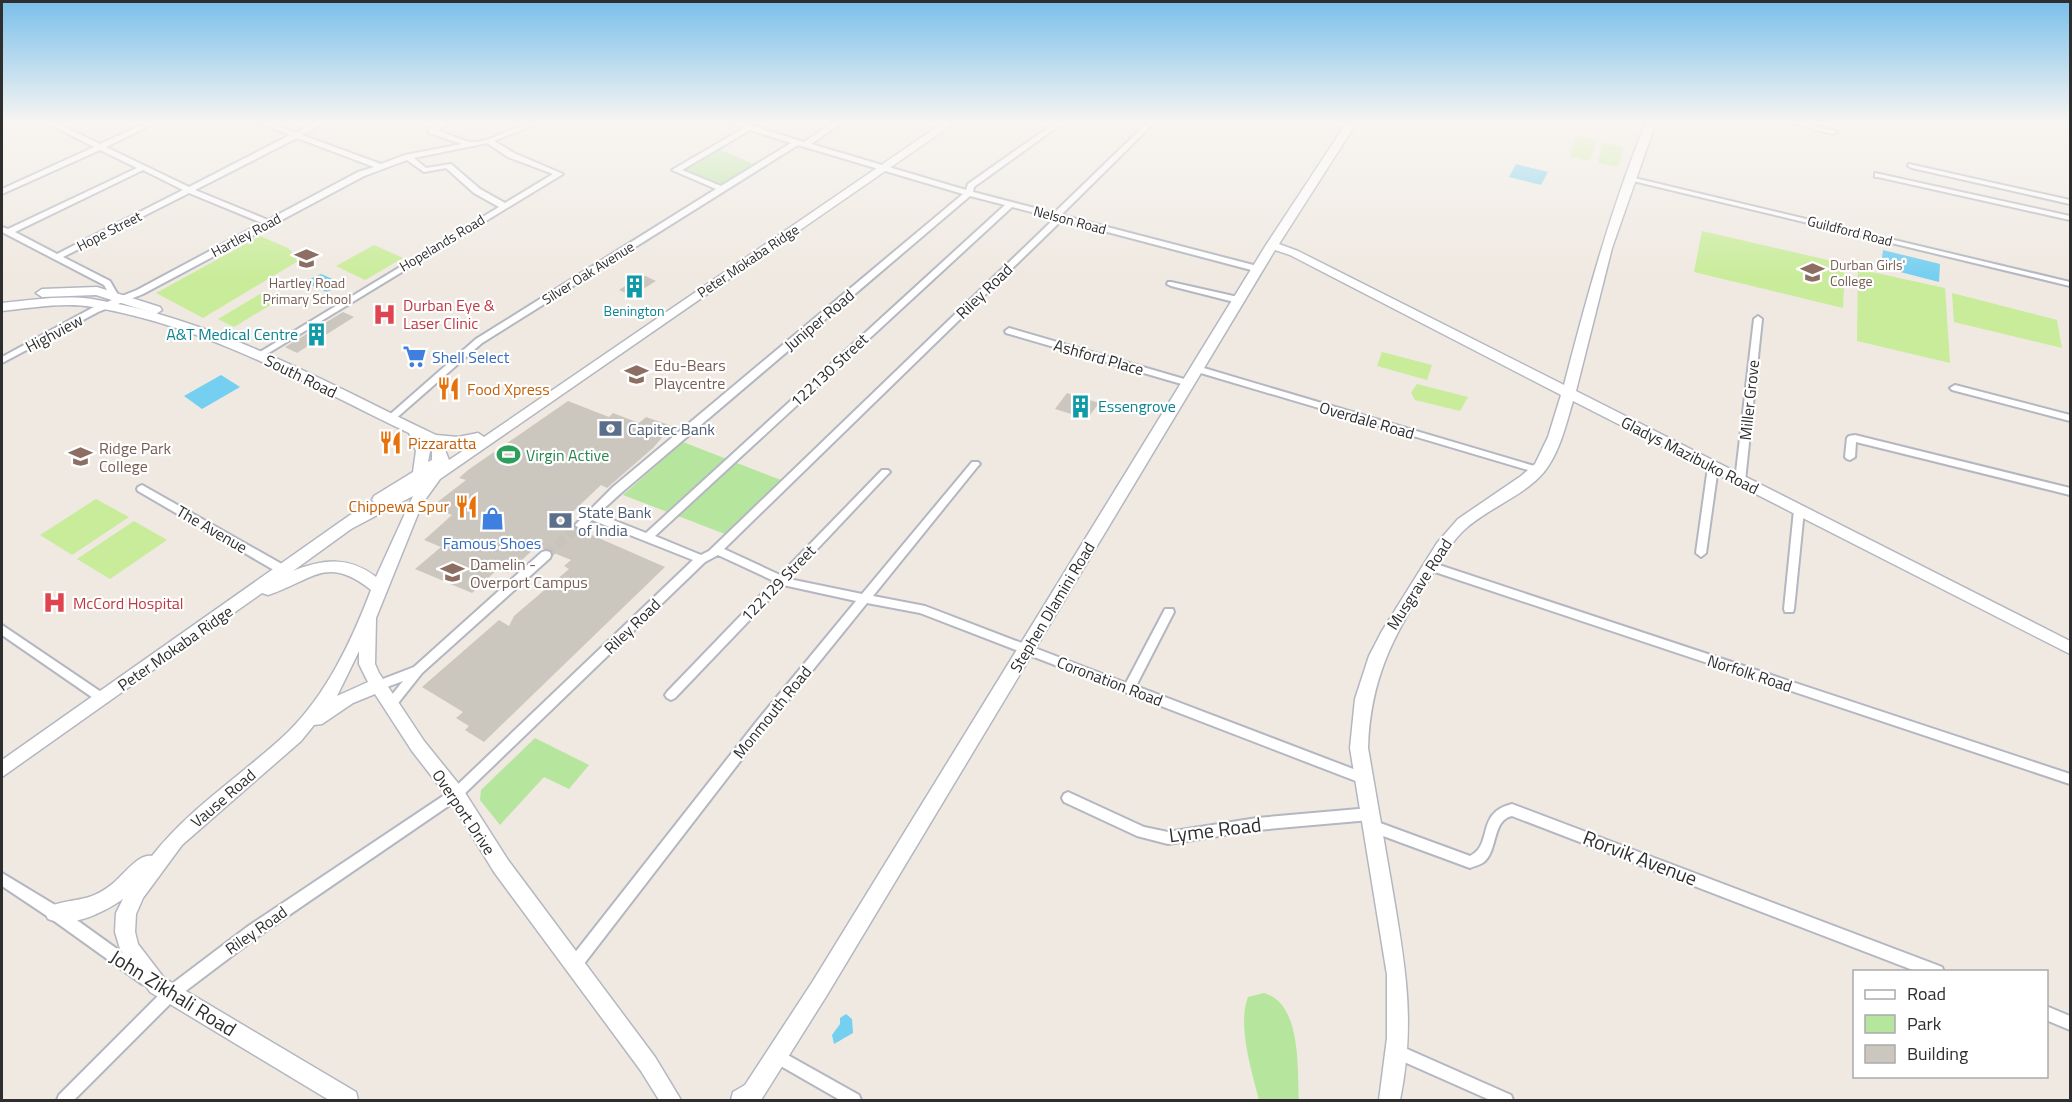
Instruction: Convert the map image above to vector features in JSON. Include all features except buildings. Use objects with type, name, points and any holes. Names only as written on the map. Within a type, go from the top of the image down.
[{"type":"street","points":[[2,192],[42,173]]},
{"type":"street","points":[[4,230],[130,173]]},
{"type":"street","points":[[154,173],[268,224]]},
{"type":"street","name":"Hope Street","points":[[56,258],[222,173]]},
{"type":"street","name":"Hartley Road","points":[[115,299],[365,173]]},
{"type":"street","points":[[457,173],[477,191],[504,206]]},
{"type":"street","name":"Hopelands Road","points":[[259,355],[558,173]]},
{"type":"street","points":[[684,173],[722,189]]},
{"type":"street","name":"Silver Oak Avenue","points":[[390,419],[479,341],[749,173]]},
{"type":"street","name":"Peter Mokaba Ridge","points":[[2,769],[347,525],[423,484],[877,173]]},
{"type":"street","name":"Nelson Road","points":[[899,173],[1058,216],[1261,264]]},
{"type":"street","name":"Juniper Road","points":[[580,525],[969,193],[971,186],[989,173]]},
{"type":"street","name":"Riley Road","points":[[164,990],[456,794],[701,559],[717,550],[1101,173]]},
{"type":"street","name":"Stephen Dlamini Road","points":[[749,1098],[1026,650],[1238,300],[1319,173]]},
{"type":"street","points":[[1538,470],[1547,456],[1567,393],[1608,238],[1631,173]]},
{"type":"street","points":[[1945,173],[2070,202]]},
{"type":"street","points":[[1878,175],[2070,218]]},
{"type":"street","name":"Guildford Road","points":[[1629,178],[2070,284]]},
{"type":"street","name":"122130 Street","points":[[648,537],[1011,204]]},
{"type":"street","name":"South Road","points":[[4,230],[106,283],[115,299],[164,323],[183,326],[259,355],[416,433],[433,439],[458,442],[478,438]]},
{"type":"street","name":"Gladys Mazibuko Road","points":[[1272,245],[1290,251],[2070,648]]},
{"type":"street","name":"Gladys Mazibuko Road","points":[[1261,264],[1310,262]]},
{"type":"street","points":[[1171,284],[1238,300]]},
{"type":"street","points":[[2,302],[62,291],[97,291],[115,299]]},
{"type":"street","points":[[2,307],[59,301],[115,299]]},
{"type":"street","name":"South Road","points":[[115,299],[174,317],[183,326]]},
{"type":"street","name":"Highview","points":[[2,360],[115,299]]},
{"type":"street","name":"Miller Grove","points":[[1740,481],[1758,319]]},
{"type":"street","name":"Ashford Place","points":[[1010,331],[1192,376]]},
{"type":"street","name":"Overdale Road","points":[[1192,376],[1538,470]]},
{"type":"street","points":[[1955,388],[2070,418]]},
{"type":"street","name":"Peter Mokaba Ridge","points":[[440,462],[546,400]]},
{"type":"street","points":[[416,433],[423,452],[423,484]]},
{"type":"street","points":[[1850,457],[1852,438],[1855,438],[2070,492]]},
{"type":"street","points":[[433,439],[439,450],[440,462]]},
{"type":"street","name":"Overport Drive","points":[[440,462],[423,484],[368,618],[367,664],[418,746],[456,794],[501,866],[648,1064],[671,1101]]},
{"type":"street","name":"Monmouth Road","points":[[575,964],[754,734],[975,464]]},
{"type":"street","points":[[1701,553],[1713,467]]},
{"type":"street","name":"Musgrave Road","points":[[1389,1101],[1398,1052],[1396,975],[1359,748],[1359,719],[1364,689],[1379,648],[1430,566],[1462,524],[1486,504],[1538,470]]},
{"type":"street","name":"122129 Street","points":[[671,695],[885,472]]},
{"type":"street","name":"The Avenue","points":[[142,489],[283,570]]},
{"type":"street","points":[[1789,609],[1799,510]]},
{"type":"street","points":[[591,515],[701,559]]},
{"type":"street","name":"Coronation Road","points":[[717,550],[780,581],[864,600],[921,609],[1365,779]]},
{"type":"street","points":[[391,704],[418,670],[546,555]]},
{"type":"street","points":[[244,599],[310,571],[332,565],[357,570],[379,588]]},
{"type":"street","name":"Norfolk Road","points":[[1430,566],[2070,779]]},
{"type":"street","points":[[1129,688],[1169,612]]},
{"type":"street","name":"Vause Road","points":[[164,990],[130,949],[125,932],[126,913],[136,892],[176,839],[295,736],[332,690],[368,618]]},
{"type":"street","points":[[2,629],[102,699]]},
{"type":"street","points":[[295,736],[335,705],[418,670]]},
{"type":"street","name":"Lyme Road","points":[[1068,798],[1142,832],[1168,838],[1257,824],[1371,820]]},
{"type":"street","name":"Rorvik Avenue","points":[[1371,820],[1470,862],[1482,857],[1485,853],[1496,816],[1501,811],[1512,810],[1932,970]]},
{"type":"street","points":[[55,913],[75,913],[108,901],[176,839]]},
{"type":"street","name":"John Zikhali Road","points":[[2,879],[55,913],[164,990],[348,1101]]},
{"type":"street","points":[[64,1101],[164,990]]},
{"type":"street","points":[[2048,1014],[2070,1023]]},
{"type":"street","points":[[1398,1052],[1506,1101]]},
{"type":"street","points":[[777,1056],[854,1101]]},
{"type":"green space","points":[[693,173],[740,173],[722,185]]},
{"type":"green space","points":[[1702,231],[1845,264],[1843,308],[1694,272]]},
{"type":"green space","points":[[260,236],[288,248],[300,260],[203,318],[156,293]]},
{"type":"green space","points":[[374,245],[403,258],[365,280],[336,266]]},
{"type":"green space","points":[[1858,269],[1945,288],[1950,363],[1857,341]]},
{"type":"green space","points":[[1952,293],[2057,320],[2062,348],[1954,322]]},
{"type":"green space","points":[[260,294],[277,301],[234,327],[218,319]]},
{"type":"green space","points":[[1382,352],[1432,365],[1427,380],[1377,366]]},
{"type":"green space","points":[[1417,384],[1468,397],[1460,411],[1415,400],[1411,393]]},
{"type":"green space","points":[[683,442],[781,480],[725,534],[623,495]]},
{"type":"green space","points":[[96,499],[129,517],[72,555],[40,535]]},
{"type":"green space","points":[[134,521],[167,540],[110,579],[77,559]]},
{"type":"green space","points":[[535,738],[589,765],[569,789],[544,777],[500,825],[480,800],[481,790]]},
{"type":"green space","points":[[1264,993],[1276,999],[1285,1010],[1291,1023],[1297,1055],[1299,1100],[1259,1100],[1247,1049],[1244,1021],[1248,997]]},
{"type":"water","points":[[1511,173],[1547,173],[1541,185],[1509,177]]},
{"type":"water","points":[[1883,250],[1940,264],[1939,282],[1881,267]]},
{"type":"water","points":[[321,274],[342,283],[327,292],[303,282]]},
{"type":"water","points":[[221,375],[240,387],[202,409],[184,396]]},
{"type":"water","points":[[846,1014],[852,1019],[853,1033],[834,1044],[832,1035],[840,1024],[840,1018]]},
{"type":"tunnel","points":[[546,555],[580,525]]},
{"type":"place","name":"Hartley Road Primary School","points":[[307,259]]},
{"type":"place","name":"Durban Girls' College","points":[[1812,273]]},
{"type":"place","name":"Benington","points":[[634,287]]},
{"type":"place","name":"Durban Eye & Laser Clinic","points":[[385,314]]},
{"type":"place","name":"A&T Medical Centre","points":[[316,334]]},
{"type":"place","name":"Shell Select","points":[[414,357]]},
{"type":"place","name":"Edu-Bears Playcentre","points":[[636,374]]},
{"type":"place","name":"Food Xpress","points":[[449,389]]},
{"type":"place","name":"Essengrove","points":[[1080,406]]},
{"type":"place","name":"Capitec Bank","points":[[610,429]]},
{"type":"place","name":"Pizzaratta","points":[[390,443]]},
{"type":"place","name":"Virgin Active","points":[[508,455]]},
{"type":"place","name":"Ridge Park College","points":[[81,457]]},
{"type":"place","name":"Chippewa Spur","points":[[467,506]]},
{"type":"place","name":"Famous Shoes","points":[[492,518]]},
{"type":"place","name":"State Bank of India","points":[[560,521]]},
{"type":"place","name":"Damelin - Overport Campus","points":[[452,573]]},
{"type":"place","name":"McCord Hospital","points":[[55,603]]}]
